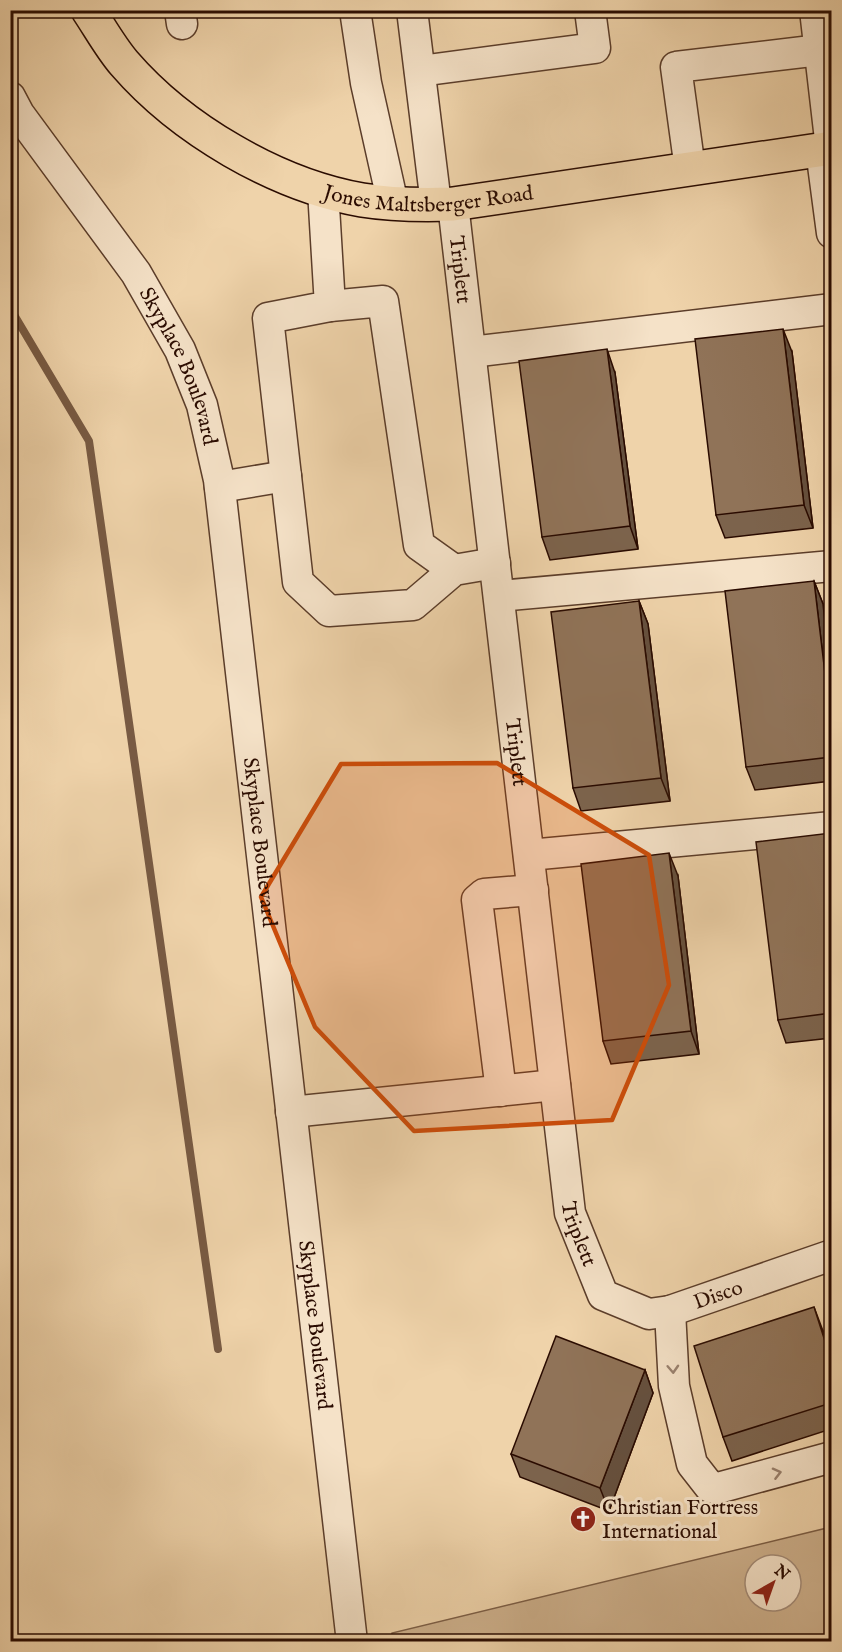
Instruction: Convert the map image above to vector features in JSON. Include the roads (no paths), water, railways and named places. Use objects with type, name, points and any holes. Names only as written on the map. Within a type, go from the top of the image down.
[{"type":"main road","name":"Jones Maltsberger Road","points":[[88,10],[124,63],[176,114],[250,159],[323,190],[393,204],[445,204],[828,148]]},
{"type":"street","points":[[356,10],[366,83],[393,204]]},
{"type":"street","name":"Triplett","points":[[412,10],[420,71],[471,352],[570,1213],[603,1295]]},
{"type":"street","points":[[420,71],[595,48],[590,10]]},
{"type":"street","points":[[815,10],[828,148],[831,233]]},
{"type":"street","points":[[690,169],[676,68],[820,50]]},
{"type":"street","name":"Skyplace Boulevard","points":[[10,97],[19,114],[136,273],[180,350],[202,405],[220,487],[352,1641]]},
{"type":"street","points":[[323,190],[330,306]]},
{"type":"street","points":[[454,570],[419,545],[383,301],[330,306],[268,318],[298,582],[329,611],[413,605],[454,570],[495,562]]},
{"type":"street","points":[[471,352],[831,309]]},
{"type":"street","points":[[220,487],[286,476]]},
{"type":"street","points":[[499,596],[831,566]]},
{"type":"street","points":[[529,855],[831,827]]},
{"type":"street","points":[[501,1090],[477,900],[484,894],[533,890]]},
{"type":"street","points":[[291,1112],[555,1084]]},
{"type":"street","name":"Disco","points":[[603,1295],[649,1314],[670,1311],[831,1255]]},
{"type":"street","points":[[670,1311],[674,1386],[692,1464],[710,1487],[718,1488],[831,1457]]},
{"type":"waterway","points":[[10,308],[89,441],[218,1349]]},
{"type":"place","name":"Christian Fortress International","points":[[583,1519]]}]
